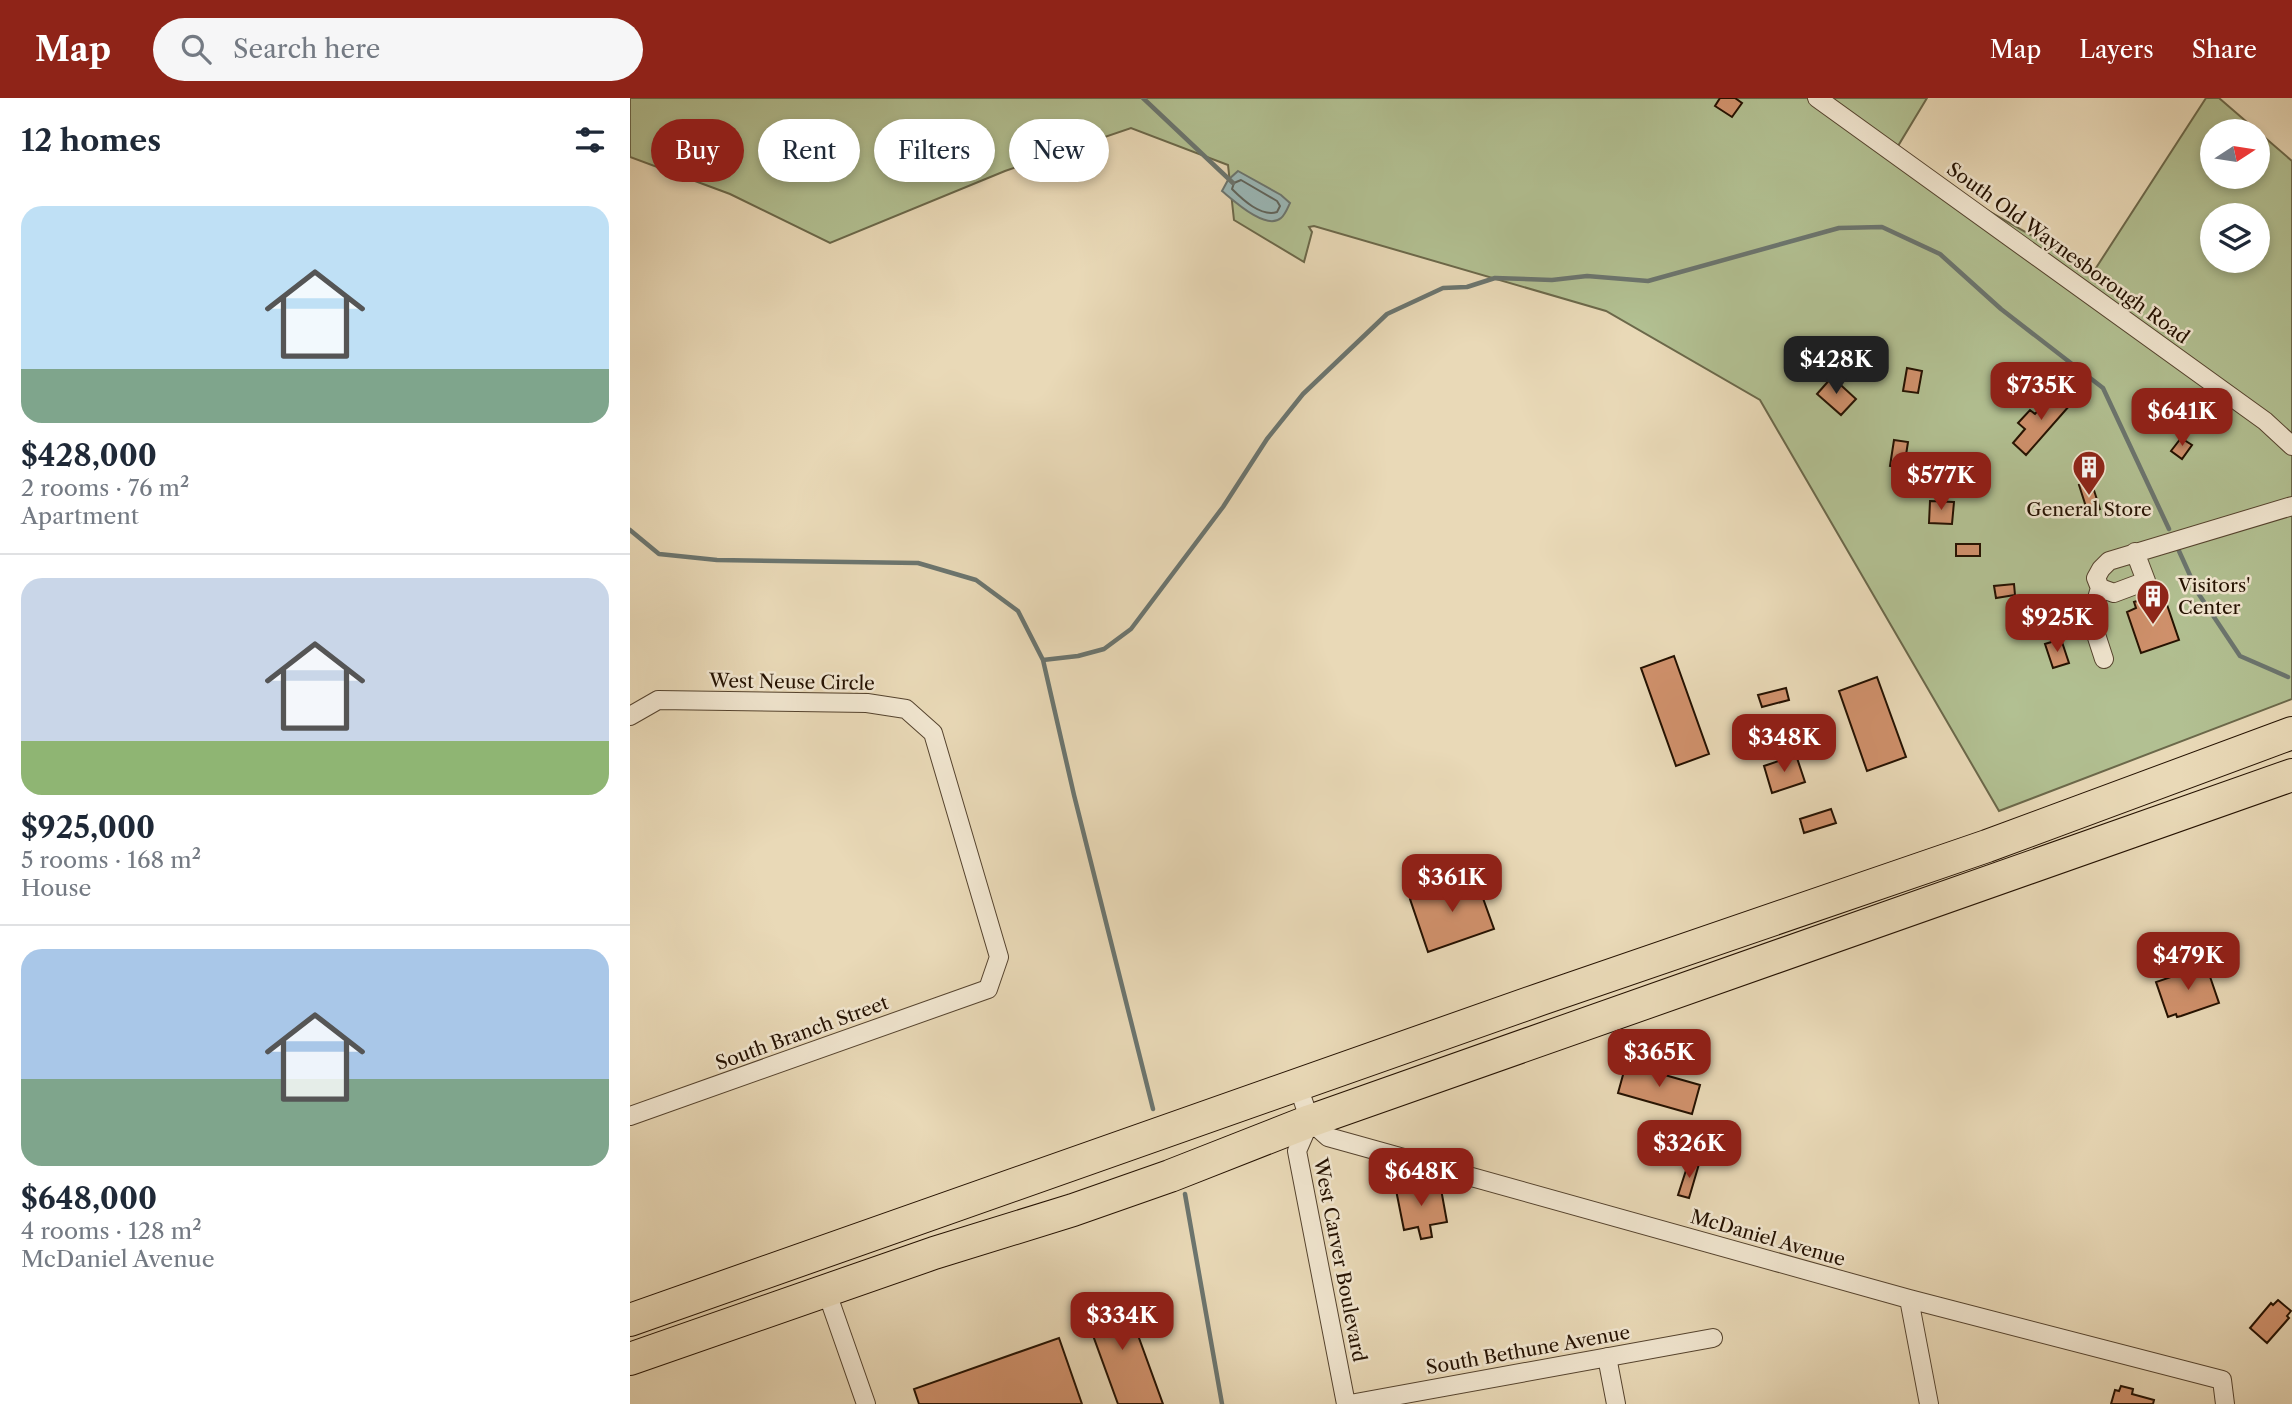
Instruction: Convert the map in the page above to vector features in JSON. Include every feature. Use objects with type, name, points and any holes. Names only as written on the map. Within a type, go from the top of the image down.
[{"type":"highway","points":[[630,1320],[1974,850],[2292,733]]},
{"type":"highway","points":[[630,1359],[934,1253],[1110,1197],[1310,1121],[2292,775]]},
{"type":"street","name":"South Old Waynesborough Road","points":[[1817,98],[2265,421],[2292,446]]},
{"type":"street","points":[[2104,659],[2091,619],[2100,588],[2096,578],[2109,561],[2292,506]]},
{"type":"street","points":[[2100,588],[2114,593],[2146,581],[2135,552]]},
{"type":"street","name":"West Neuse Circle","points":[[630,716],[658,700],[867,703],[906,709],[933,733],[999,957],[988,989]]},
{"type":"street","name":"South Branch Street","points":[[630,1116],[988,989]]},
{"type":"street","points":[[1298,1086],[1310,1121]]},
{"type":"street","name":"McDaniel Avenue","points":[[1310,1121],[1328,1137],[1909,1299],[2222,1380],[2225,1404]]},
{"type":"street","name":"West Carver Boulevard","points":[[1310,1121],[1297,1151],[1348,1404]]},
{"type":"street","points":[[826,1290],[866,1404]]},
{"type":"street","points":[[1909,1299],[1929,1404]]},
{"type":"street","name":"South Bethune Avenue","points":[[1348,1404],[1713,1338]]},
{"type":"street","points":[[1607,1357],[1616,1404]]},
{"type":"green space","points":[[630,98],[1927,98],[1892,156],[2094,271],[2206,98],[2219,98],[2243,119],[2200,119],[2200,189],[2270,189],[2270,142],[2292,161],[2292,699],[1999,811],[1760,400],[1606,311],[1314,226],[1309,227],[1312,232],[1304,262],[1234,220],[1228,165],[1131,128],[1109,136],[1109,119],[1009,119],[1009,170],[995,175],[995,119],[874,119],[874,182],[978,182],[830,243],[730,194],[698,182],[744,182],[744,119],[651,119],[651,165],[630,157]]},
{"type":"water","points":[[1238,171],[1290,203],[1282,217],[1275,221],[1259,218],[1222,191],[1228,180]]},
{"type":"building","points":[[1720,98],[1735,98],[1742,103],[1732,117],[1715,106]]},
{"type":"building","points":[[1907,368],[1922,371],[1918,393],[1903,391]]},
{"type":"building","points":[[1832,377],[1856,399],[1841,415],[1817,394]]},
{"type":"building","points":[[2057,390],[2070,405],[2026,455],[2013,443],[2025,429],[2018,423],[2030,410],[2035,414]]},
{"type":"building","points":[[2181,438],[2192,445],[2182,459],[2171,451]]},
{"type":"building","points":[[1894,440],[1908,442],[1904,468],[1890,466]]},
{"type":"building","name":"General Store","points":[[2091,481],[2100,509],[2088,513],[2079,485]]},
{"type":"building","points":[[1930,501],[1954,502],[1952,524],[1929,523]]},
{"type":"building","points":[[1956,544],[1980,544],[1980,556],[1956,556]]},
{"type":"building","points":[[2014,584],[2015,595],[1996,598],[1994,586]]},
{"type":"building","name":"Visitors' Center","points":[[2163,593],[2179,640],[2141,653],[2127,612],[2136,608],[2134,602]]},
{"type":"building","points":[[2061,639],[2069,663],[2053,668],[2045,644]]},
{"type":"building","points":[[1674,656],[1709,754],[1676,766],[1641,668]]},
{"type":"building","points":[[1877,677],[1906,757],[1867,771],[1839,691]]},
{"type":"building","points":[[1786,688],[1789,700],[1762,707],[1758,695]]},
{"type":"building","points":[[1796,755],[1805,782],[1772,793],[1764,766]]},
{"type":"building","points":[[1831,809],[1836,823],[1804,833],[1800,819]]},
{"type":"building","points":[[1475,876],[1494,929],[1428,952],[1410,899]]},
{"type":"building","points":[[2206,965],[2219,1003],[2181,1016],[2177,1017],[2176,1014],[2168,1017],[2156,982]]},
{"type":"building","points":[[1626,1064],[1700,1085],[1692,1114],[1618,1093]]},
{"type":"building","points":[[1689,1161],[1699,1164],[1689,1198],[1678,1195]]},
{"type":"building","points":[[1431,1183],[1433,1191],[1441,1189],[1447,1222],[1430,1225],[1432,1237],[1421,1239],[1418,1227],[1404,1230],[1396,1190]]},
{"type":"building","points":[[1123,1294],[1163,1404],[1118,1404],[1083,1308]]},
{"type":"building","points":[[2278,1300],[2291,1311],[2287,1316],[2289,1318],[2267,1343],[2250,1328],[2271,1303],[2273,1305]]},
{"type":"building","points":[[1059,1338],[1082,1404],[919,1404],[914,1389]]},
{"type":"building","points":[[2121,1386],[2133,1389],[2132,1394],[2154,1400],[2153,1404],[2111,1404],[2115,1390],[2119,1391]]},
{"type":"waterway","points":[[1143,98],[1233,183]]},
{"type":"waterway","points":[[1043,660],[1078,656],[1104,649],[1131,629],[1223,507],[1267,439],[1303,394],[1387,314],[1443,288],[1467,287],[1495,278],[1552,280],[1587,276],[1648,281],[1839,228],[1882,227],[1940,254],[2001,309],[2103,388],[2169,529]]},
{"type":"waterway","points":[[630,530],[659,554],[717,560],[918,563],[976,580],[1018,611],[1043,660],[1153,1109]]},
{"type":"waterway","points":[[2179,551],[2198,593],[2240,656],[2288,677]]},
{"type":"waterway","points":[[1185,1194],[1222,1404]]},
{"type":"place","name":"General Store","points":[[2089,497]]},
{"type":"place","name":"Visitors' Center","points":[[2153,626]]}]
